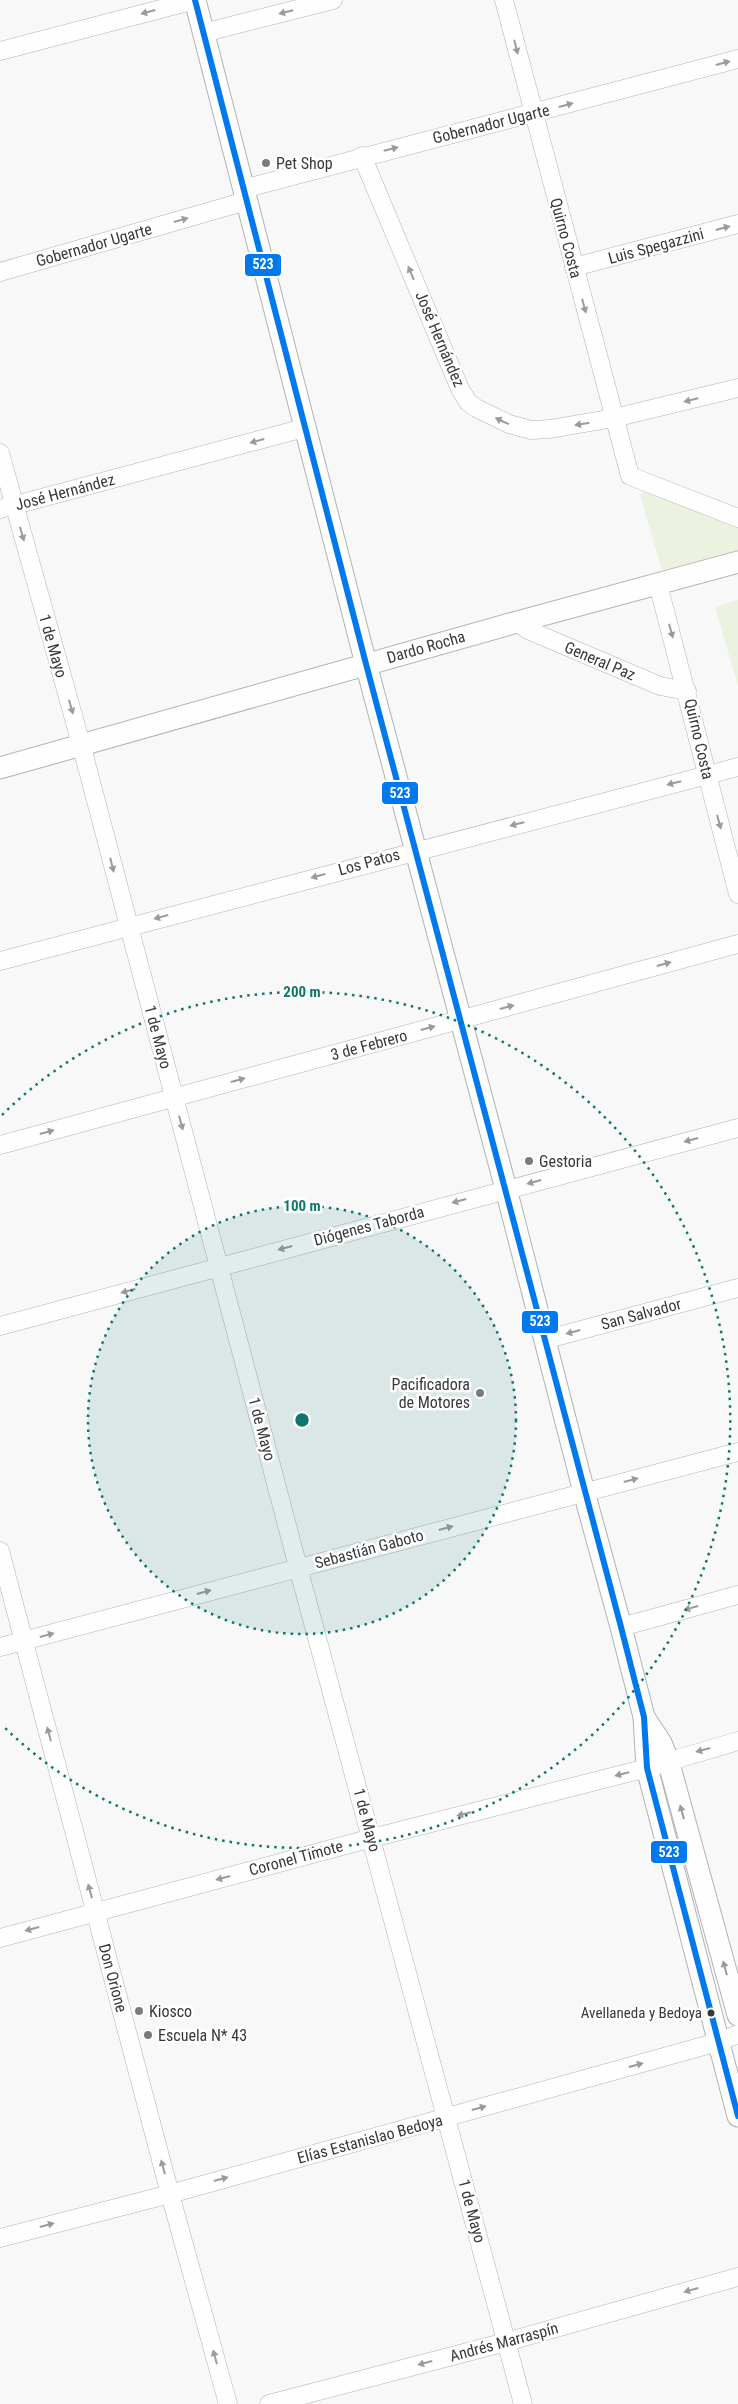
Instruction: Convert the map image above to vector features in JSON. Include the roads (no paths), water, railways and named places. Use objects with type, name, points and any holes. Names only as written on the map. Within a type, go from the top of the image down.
[{"type":"street","points":[[0,51],[195,0],[304,428],[506,1189],[584,1492],[622,1627],[644,1717],[647,1768],[738,2116]]},
{"type":"street","points":[[203,34],[333,0]]},
{"type":"street","name":"Quirno Costa","points":[[504,0],[630,476],[738,518]]},
{"type":"street","name":"Gobernador Ugarte","points":[[0,272],[362,156],[533,114],[738,59]]},
{"type":"street","name":"José Hernández","points":[[362,156],[456,380],[468,402],[476,408],[509,424],[531,430],[614,418],[738,388]]},
{"type":"street","name":"Luis Spegazzini","points":[[574,267],[738,224]]},
{"type":"street","name":"José Hernández","points":[[7,507],[304,428]]},
{"type":"street","name":"1 de Mayo","points":[[0,453],[7,507],[81,744],[298,1567],[523,2404]]},
{"type":"street","name":"Dardo Rocha","points":[[0,768],[366,664],[738,562]]},
{"type":"street","name":"Quirno Costa","points":[[658,584],[738,894]]},
{"type":"street","name":"General Paz","points":[[517,622],[528,630],[660,686],[687,691]]},
{"type":"street","name":"Los Patos","points":[[0,961],[416,850],[738,767]]},
{"type":"street","name":"3 de Febrero","points":[[0,1145],[738,944]]},
{"type":"street","name":"Diógenes Taborda","points":[[0,1326],[738,1128]]},
{"type":"street","name":"San Salvador","points":[[544,1340],[738,1288]]},
{"type":"street","name":"Sebastián Gaboto","points":[[0,1647],[738,1452]]},
{"type":"street","name":"Don Orione","points":[[0,1551],[170,2194],[228,2404]]},
{"type":"street","points":[[622,1627],[738,1595]]},
{"type":"street","points":[[644,1717],[661,1743],[668,1760],[738,2015]]},
{"type":"street","name":"Coronel Timote","points":[[0,1938],[372,1838],[647,1768],[668,1760],[738,1741]]},
{"type":"street","name":"Elías Estanislao Bedoya","points":[[0,2238],[170,2194],[718,2042],[738,2034]]},
{"type":"street","name":"Andrés Marraspín","points":[[269,2404],[506,2342],[738,2277]]},
{"type":"place","name":"Pet Shop","points":[[266,163]]},
{"type":"place","name":"Gestoria","points":[[529,1161]]},
{"type":"place","name":"Pacificadora de Motores","points":[[480,1393]]},
{"type":"place","name":"Kiosco","points":[[139,2011]]},
{"type":"place","name":"Avellaneda y Bedoya","points":[[711,2013]]},
{"type":"place","name":"Escuela N* 43","points":[[148,2035]]}]
